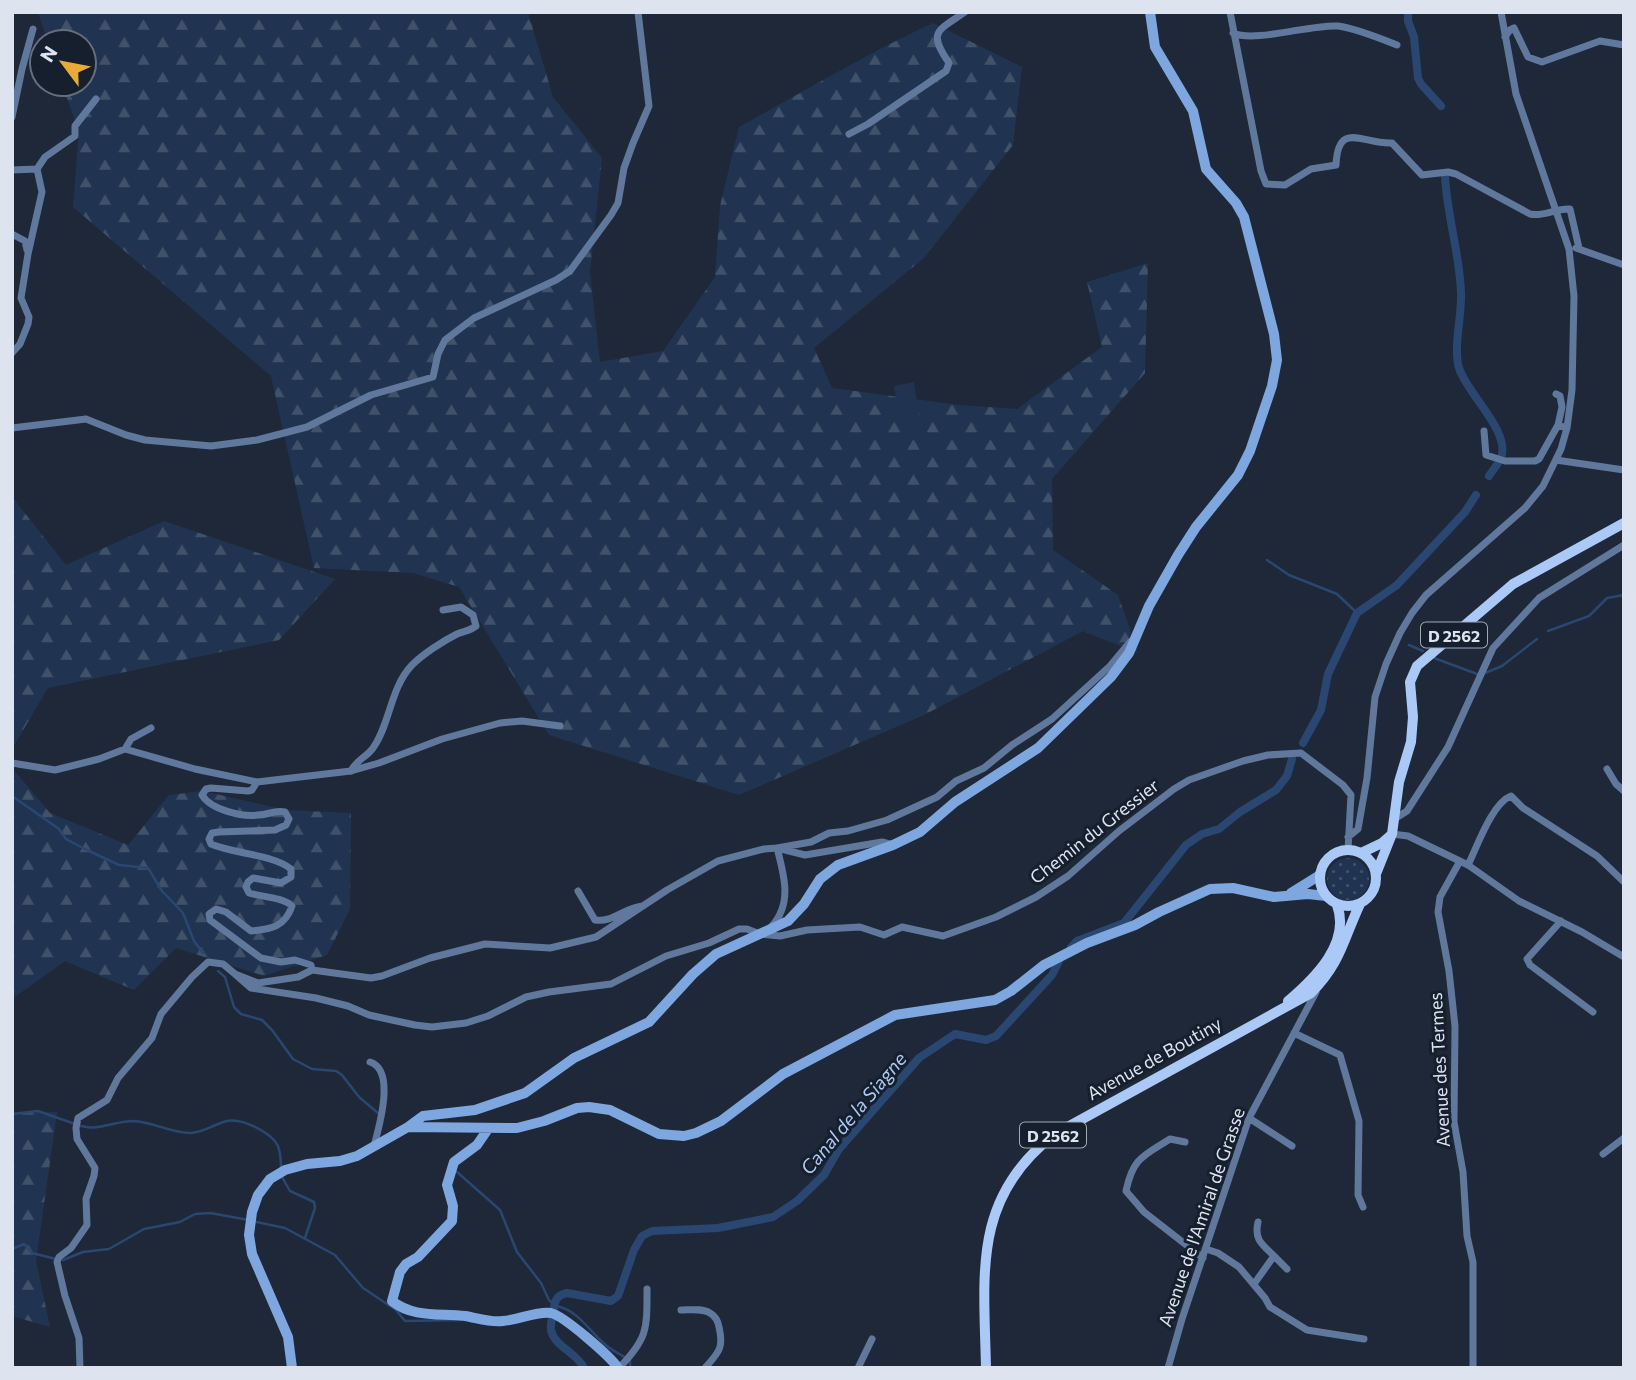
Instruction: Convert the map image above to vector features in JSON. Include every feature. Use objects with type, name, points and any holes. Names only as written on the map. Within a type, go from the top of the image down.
[{"type":"main road","points":[[292,1368],[288,1337],[250,1245],[249,1225],[254,1203],[270,1179],[285,1170],[307,1164],[341,1161],[357,1156],[408,1128],[423,1116],[475,1110],[525,1093],[574,1058],[649,1022],[693,974],[716,954],[788,921],[828,872],[855,857],[893,845],[919,832],[955,802],[1038,748],[1111,677],[1129,653],[1149,606],[1178,555],[1196,527],[1238,475],[1266,406],[1277,360],[1274,334],[1244,217],[1236,203],[1206,169],[1193,111],[1155,47],[1150,12]]},
{"type":"main road","name":"D 2562","points":[[1376,874],[1392,834],[1399,782],[1413,730],[1410,682],[1416,666],[1513,584],[1624,523]]},
{"type":"main road","points":[[1361,853],[1382,843],[1392,834]]},
{"type":"main road","points":[[1348,850],[1361,853],[1373,865],[1376,874],[1374,890],[1368,899],[1360,904],[1337,905],[1322,890],[1322,867],[1332,855],[1348,850]]},
{"type":"main road","points":[[1283,897],[1320,876]]},
{"type":"main road","points":[[408,1128],[488,1129],[528,1126],[577,1108],[597,1107],[610,1110],[659,1134],[684,1136],[696,1133],[721,1121],[783,1074],[895,1015],[995,1000],[1053,961],[1087,943],[1135,925],[1210,889],[1233,888],[1274,897],[1308,894],[1326,896]]},
{"type":"main road","name":"Avenue de Boutiny","points":[[1276,1011],[1340,954],[1360,904]]},
{"type":"main road","name":"Avenue de Boutiny","points":[[986,1368],[987,1238],[1001,1197],[1020,1168],[1035,1150],[1055,1134],[1276,1011],[1310,998],[1327,968],[1341,932],[1342,922],[1337,905]]},
{"type":"main road","points":[[488,1129],[477,1144],[454,1162],[447,1185],[453,1206],[452,1221],[418,1257],[406,1264],[400,1272],[392,1301],[400,1307],[429,1315],[457,1315],[498,1322],[548,1312],[561,1317],[610,1357],[618,1368]]},
{"type":"street","points":[[12,428],[86,419],[145,440],[211,446],[257,440],[307,427],[371,395],[433,377],[445,340],[474,318],[570,271],[618,203],[624,168],[649,106],[638,12]]},
{"type":"street","points":[[849,134],[946,71],[949,63],[936,39],[939,30],[965,12]]},
{"type":"street","points":[[1230,12],[1261,171],[1266,184],[1285,185],[1311,169],[1336,165],[1336,148],[1341,142],[1356,136],[1381,144],[1392,143],[1422,175],[1448,172],[1456,174],[1530,214],[1570,209],[1579,248]]},
{"type":"street","points":[[1348,837],[1358,829],[1367,778],[1375,697],[1400,633],[1426,595],[1525,508],[1543,486],[1567,428],[1572,390],[1574,296],[1569,249],[1516,94],[1501,12]]},
{"type":"street","points":[[1233,33],[1257,34],[1337,26],[1397,45]]},
{"type":"street","points":[[1504,38],[1514,28],[1528,57],[1542,62],[1600,41],[1624,45]]},
{"type":"street","points":[[12,117],[28,47]]},
{"type":"street","points":[[12,353],[20,344],[29,324],[21,298],[42,192],[37,169],[45,157],[75,136],[75,126],[96,99]]},
{"type":"street","points":[[12,170],[37,169]]},
{"type":"street","points":[[12,234],[25,241],[28,254]]},
{"type":"street","points":[[1569,249],[1579,248],[1624,265]]},
{"type":"street","points":[[1484,431],[1486,455],[1505,461],[1539,459],[1559,425],[1562,407],[1560,396],[1556,394]]},
{"type":"street","points":[[1559,425],[1567,428]]},
{"type":"street","points":[[1556,460],[1624,470]]},
{"type":"street","points":[[1396,818],[1407,811],[1448,747],[1493,648],[1539,598],[1624,545]]},
{"type":"street","points":[[351,771],[355,764],[372,750],[392,698],[411,666],[456,634],[476,626],[472,615],[461,607],[443,610]]},
{"type":"street","points":[[80,1368],[79,1338],[57,1262],[87,1225],[86,1199],[95,1168],[77,1139],[75,1128],[78,1118],[107,1100],[118,1078],[152,1038],[162,1014],[208,962],[223,964],[235,974],[258,983],[298,976],[312,970],[365,977],[382,976],[430,958],[485,944],[550,947],[596,937],[718,860],[811,842],[830,833],[887,820],[937,797],[956,781],[984,768],[1012,745],[1052,719],[1110,666],[1137,635]]},
{"type":"street","points":[[12,763],[55,770],[99,759],[125,749],[195,769],[257,782],[351,771],[442,738],[500,723],[522,721],[560,726]]},
{"type":"street","points":[[125,749],[131,739],[151,728]]},
{"type":"street","name":"Chemin du Gressier","points":[[235,974],[251,988],[316,998],[348,1006],[369,1015],[415,1026],[432,1027],[466,1023],[538,995],[611,984],[666,956],[709,943],[739,929],[780,936],[807,930],[860,926],[884,935],[902,927],[938,936],[996,917],[1050,890],[1119,831],[1189,780],[1268,755],[1301,753],[1343,785],[1351,795],[1348,850]]},
{"type":"street","points":[[1607,769],[1624,791]]},
{"type":"street","points":[[257,782],[248,791],[211,788],[206,789],[202,795],[211,804],[245,815],[260,816],[275,810],[285,812],[289,819],[286,825],[275,830],[212,833],[209,839],[211,844],[221,848],[291,869],[291,877],[281,883],[253,877],[246,887],[249,893],[286,901],[292,906],[288,918],[271,929],[251,931],[226,912],[216,909],[209,915],[210,920],[261,958],[281,962],[295,960],[311,965],[312,970]]},
{"type":"street","points":[[1468,865],[1495,809],[1505,797],[1511,796],[1523,808],[1597,856],[1624,882]]},
{"type":"street","points":[[1392,834],[1408,836],[1468,865],[1519,901],[1560,920],[1624,957]]},
{"type":"street","points":[[777,848],[805,855],[882,842],[893,845]]},
{"type":"street","points":[[764,932],[781,917],[786,882],[777,848]]},
{"type":"street","name":"Avenue des Termes","points":[[1460,861],[1440,897],[1438,912],[1449,971],[1455,1026],[1454,1122],[1463,1172],[1467,1236],[1473,1262],[1473,1368]]},
{"type":"street","points":[[578,891],[595,920],[606,921],[632,907],[644,906]]},
{"type":"street","points":[[1560,920],[1527,959],[1530,965],[1593,1012]]},
{"type":"street","name":"Avenue de l'Amiral de Grasse","points":[[1168,1368],[1249,1118],[1310,998]]},
{"type":"street","points":[[1294,1033],[1340,1055],[1357,1112],[1358,1195],[1363,1207]]},
{"type":"street","points":[[370,1062],[379,1069],[384,1088],[384,1109],[374,1146]]},
{"type":"street","points":[[1249,1118],[1292,1146]]},
{"type":"street","points":[[1603,1154],[1624,1138]]},
{"type":"street","points":[[1185,1142],[1170,1139],[1140,1157],[1134,1165],[1126,1191],[1144,1212],[1203,1258]]},
{"type":"street","points":[[1258,1222],[1255,1233],[1257,1238],[1287,1269]]},
{"type":"street","points":[[1206,1249],[1218,1253],[1239,1267],[1270,1307],[1307,1330],[1364,1339]]},
{"type":"street","points":[[1254,1284],[1274,1256]]},
{"type":"street","points":[[618,1368],[635,1351],[647,1326],[647,1289]]},
{"type":"street","points":[[681,1310],[711,1313],[718,1321],[723,1342],[718,1353],[705,1368]]},
{"type":"street","points":[[858,1368],[872,1339]]},
{"type":"green space","points":[[38,12],[528,12],[553,97],[602,158],[590,272],[600,362],[663,351],[715,277],[720,206],[739,127],[859,60],[933,23],[1022,67],[1013,145],[924,258],[814,348],[832,388],[959,405],[1017,409],[1102,347],[1087,282],[1148,263],[1145,373],[1052,479],[1053,550],[1118,595],[1138,653],[1083,631],[926,714],[739,795],[549,735],[459,587],[413,573],[314,568],[271,376],[73,207],[79,132],[67,98],[98,98],[98,28],[43,28]]},
{"type":"green space","points":[[914,382],[920,423],[900,425],[894,386]]},
{"type":"green space","points":[[12,497],[66,565],[164,521],[335,579],[279,640],[48,688],[12,749]]},
{"type":"green space","points":[[12,768],[50,813],[128,845],[169,795],[203,791],[286,810],[351,813],[350,909],[327,955],[264,976],[176,948],[134,990],[65,961],[12,999]]},
{"type":"green space","points":[[1348,858],[1363,864],[1369,879],[1363,894],[1348,900],[1333,894],[1327,879],[1333,864]]},
{"type":"green space","points":[[57,1112],[36,1261],[50,1327],[12,1316],[12,1113]]},
{"type":"waterway","name":"Canal de la Siagne","points":[[1408,12],[1408,21],[1414,37],[1418,78],[1441,106]]},
{"type":"waterway","name":"Canal de la Siagne","points":[[1445,176],[1460,279],[1457,360],[1470,389],[1500,436],[1502,447],[1501,458],[1489,476]]},
{"type":"waterway","name":"Canal de la Siagne","points":[[1303,743],[1321,710],[1328,674],[1357,613],[1397,585],[1465,512],[1476,495]]},
{"type":"waterway","points":[[1267,560],[1289,575],[1337,594],[1357,613]]},
{"type":"waterway","points":[[1548,631],[1589,616],[1607,598],[1624,595]]},
{"type":"waterway","points":[[1485,673],[1502,666],[1537,639]]},
{"type":"waterway","points":[[1409,645],[1423,651]]},
{"type":"waterway","points":[[1434,658],[1477,674]]},
{"type":"waterway","name":"Canal de la Siagne","points":[[1071,947],[1077,941],[1124,923],[1186,845],[1202,834],[1219,829],[1240,812],[1276,790],[1287,776],[1292,759]]},
{"type":"waterway","points":[[12,796],[59,829],[66,839],[119,865],[148,868],[162,891],[183,913],[194,941],[203,953]]},
{"type":"waterway","name":"Canal de la Siagne","points":[[584,1368],[553,1336],[551,1322],[554,1305],[559,1296],[567,1293],[611,1301],[618,1296],[634,1250],[642,1236],[652,1231],[718,1228],[773,1217],[797,1201],[824,1175],[839,1149],[919,1058],[955,1034],[986,1040],[996,1036],[1052,975],[1059,961]]},
{"type":"waterway","points":[[218,971],[225,977],[234,1007],[241,1014],[262,1020],[293,1059],[312,1069],[336,1071],[342,1075],[359,1097],[378,1113]]},
{"type":"waterway","points":[[12,1114],[38,1111],[75,1124]]},
{"type":"waterway","points":[[81,1126],[94,1127],[134,1121],[191,1133],[227,1121],[240,1122],[263,1131],[274,1141],[279,1148],[281,1167]]},
{"type":"waterway","points":[[457,1172],[500,1210],[517,1252],[541,1283],[549,1300],[556,1306]]},
{"type":"waterway","points":[[282,1177],[290,1191],[314,1202],[315,1208],[305,1238]]},
{"type":"waterway","points":[[63,1260],[83,1252],[109,1249],[144,1229],[180,1222],[195,1214],[210,1213],[249,1220]]},
{"type":"waterway","points":[[252,1221],[285,1228],[335,1255],[363,1288],[396,1310],[405,1321],[461,1320]]},
{"type":"waterway","points":[[12,1249],[24,1244],[32,1253],[56,1259]]},
{"type":"waterway","points":[[551,1309],[556,1306],[571,1312],[607,1346],[630,1361],[630,1368]]}]
